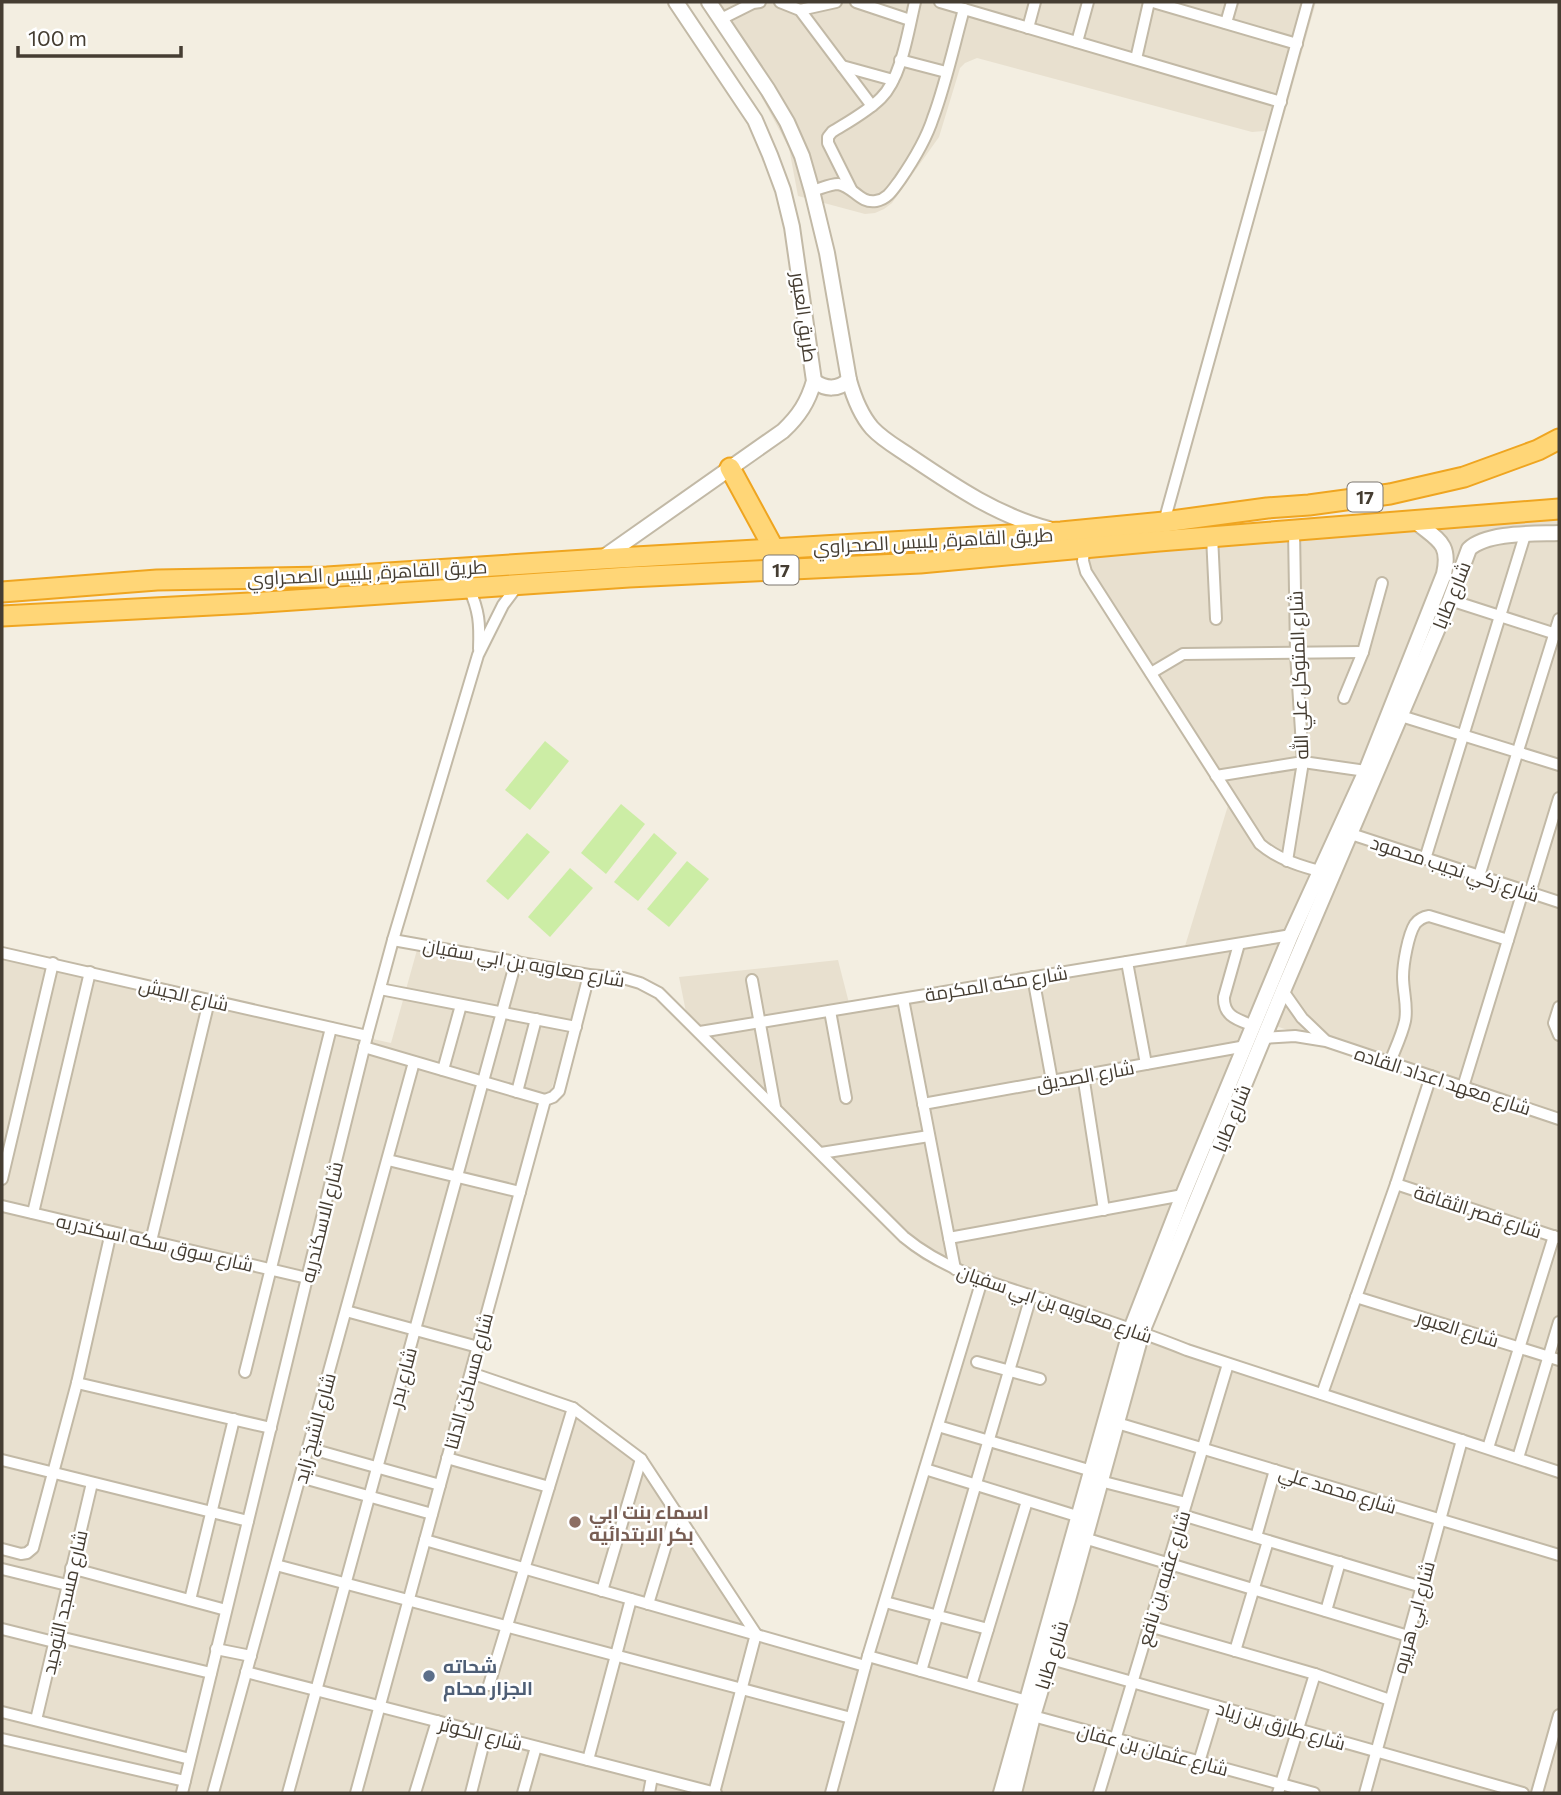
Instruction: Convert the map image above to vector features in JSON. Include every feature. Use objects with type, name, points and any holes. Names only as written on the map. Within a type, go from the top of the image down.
[{"type":"highway","name":"طريق القاهرة, بلبيس الصحراوي","points":[[2,592],[157,580],[327,577],[1061,532],[1164,522],[1390,494],[1434,485],[1509,461],[1559,439]]},
{"type":"highway","points":[[730,468],[774,549]]},
{"type":"highway","name":"طريق القاهرة, بلبيس الصحراوي","points":[[2,616],[920,562],[1559,509]]},
{"type":"highway","points":[[202,579],[197,589],[202,605]]},
{"type":"highway","points":[[157,580],[162,584],[166,597],[159,608]]},
{"type":"street","name":"طريق العبور","points":[[601,559],[792,423],[806,403],[814,381],[792,227],[783,190],[755,120],[676,2]]},
{"type":"street","name":"طريق العبور","points":[[709,2],[787,122],[802,156],[832,279],[849,380],[862,414],[873,429],[887,441],[989,506],[1036,526],[1061,532]]},
{"type":"street","points":[[721,19],[752,3],[760,2]]},
{"type":"street","points":[[780,2],[800,10],[873,106]]},
{"type":"street","points":[[800,10],[836,2]]},
{"type":"street","points":[[856,2],[881,11],[909,26]]},
{"type":"street","points":[[850,189],[828,143],[828,137],[873,106],[888,90],[900,60],[915,2]]},
{"type":"street","points":[[940,2],[1281,102]]},
{"type":"street","points":[[1028,28],[1035,2]]},
{"type":"street","points":[[1077,42],[1088,2]]},
{"type":"street","points":[[1136,59],[1151,2],[1297,44]]},
{"type":"street","points":[[1226,23],[1231,2]]},
{"type":"street","points":[[1164,522],[1308,2]]},
{"type":"street","points":[[812,191],[840,184],[867,201],[880,200],[890,193],[921,145],[933,119],[946,72],[957,5]]},
{"type":"street","points":[[900,60],[946,72]]},
{"type":"street","points":[[842,66],[893,80]]},
{"type":"street","points":[[814,381],[832,388],[849,380]]},
{"type":"street","name":"شارع طابا","points":[[1014,1793],[1080,1517],[1117,1423],[1136,1330],[1259,1032],[1292,935],[1351,834],[1450,600],[1451,577],[1446,552],[1436,538],[1415,521]]},
{"type":"street","name":"شارع المتوكل علي الله","points":[[1287,861],[1303,762],[1296,653],[1294,530]]},
{"type":"street","name":"شارع طابا","points":[[1001,1793],[1027,1701],[1045,1657],[1084,1538],[1096,1476],[1136,1330],[1183,1195],[1246,1046],[1259,1032],[1283,991],[1366,771],[1451,577],[1475,543],[1493,537],[1559,533]]},
{"type":"street","points":[[1426,859],[1525,535]]},
{"type":"street","points":[[1212,536],[1216,619]]},
{"type":"street","points":[[1084,547],[1083,561],[1086,572],[1260,844],[1273,855],[1326,873]]},
{"type":"street","points":[[1344,698],[1363,652],[1382,583]]},
{"type":"street","name":"شارع الاسكندريه","points":[[182,1793],[307,1278],[393,940],[478,655],[503,605],[518,584]]},
{"type":"street","name":"شارع الاسكندريه","points":[[469,587],[480,622],[478,655]]},
{"type":"street","points":[[1450,600],[1557,634]]},
{"type":"street","points":[[1479,876],[1557,634],[1559,619]]},
{"type":"street","points":[[1151,673],[1183,654],[1363,652]]},
{"type":"street","points":[[1401,716],[1559,765]]},
{"type":"street","points":[[1216,776],[1303,762],[1366,771]]},
{"type":"street","points":[[1463,1087],[1508,940],[1556,819],[1559,798]]},
{"type":"street","name":"شارع زكي نجيب محمود","points":[[1351,834],[1559,902]]},
{"type":"street","points":[[1390,1062],[1404,1021],[1406,1007],[1403,977],[1408,946],[1417,922],[1429,916],[1508,940]]},
{"type":"street","name":"شارع مكه المكرمة","points":[[700,1032],[1292,935]]},
{"type":"street","name":"شارع معاويه بن ابي سفيان","points":[[393,940],[589,975],[624,978],[659,993],[904,1237],[922,1252],[955,1269],[1187,1350],[1559,1471]]},
{"type":"street","points":[[1239,944],[1223,1005],[1231,1017],[1259,1032]]},
{"type":"street","name":"شارع الجيش","points":[[2,953],[331,1028],[414,1062],[545,1100]]},
{"type":"street","name":"شارع بدر","points":[[288,1793],[516,961]]},
{"type":"street","points":[[1127,962],[1146,1064]]},
{"type":"street","points":[[2,1179],[53,963]]},
{"type":"street","points":[[33,1213],[90,972]]},
{"type":"street","name":"شارع مساكن الدلتا","points":[[356,1793],[545,1100],[559,1091],[589,975]]},
{"type":"street","points":[[1033,977],[1052,1081]]},
{"type":"street","points":[[752,980],[775,1107]]},
{"type":"street","points":[[380,989],[576,1027]]},
{"type":"street","name":"شارع معهد اعداد القاده","points":[[1283,991],[1302,1018],[1326,1041]]},
{"type":"street","points":[[902,999],[955,1269]]},
{"type":"street","points":[[151,1241],[209,1001]]},
{"type":"street","points":[[443,1070],[461,1004]]},
{"type":"street","points":[[1559,1007],[1554,1024],[1559,1034]]},
{"type":"street","points":[[830,1011],[846,1098]]},
{"type":"street","points":[[517,1092],[536,1019]]},
{"type":"street","points":[[245,1372],[331,1028]]},
{"type":"street","name":"شارع معهد اعداد القاده","points":[[1259,1032],[1326,1041],[1559,1119]]},
{"type":"street","name":"شارع الصديق","points":[[923,1104],[1246,1046]]},
{"type":"street","name":"شارع الشيخ زايد","points":[[213,1793],[414,1062]]},
{"type":"street","points":[[1083,1075],[1104,1210]]},
{"type":"street","points":[[1322,1394],[1432,1076]]},
{"type":"street","points":[[821,1153],[929,1136]]},
{"type":"street","points":[[388,1160],[520,1192]]},
{"type":"street","name":"شارع قصر الثقافة","points":[[1396,1184],[1556,1237]]},
{"type":"street","points":[[949,1238],[1183,1195]]},
{"type":"street","name":"شارع سوق سكه اسكندريه","points":[[2,1206],[307,1278]]},
{"type":"street","points":[[2,1549],[21,1554],[31,1551],[77,1383],[111,1232]]},
{"type":"street","points":[[1488,1448],[1518,1348],[1556,1237]]},
{"type":"street","points":[[831,1793],[867,1661],[982,1280]]},
{"type":"street","points":[[920,1671],[1031,1296]]},
{"type":"street","name":"شارع العبور","points":[[1356,1297],[1554,1358]]},
{"type":"street","points":[[346,1311],[478,1348]]},
{"type":"street","points":[[1518,1458],[1554,1358],[1559,1322]]},
{"type":"street","points":[[977,1362],[1040,1379]]},
{"type":"street","name":"شارع عقبه بن نافع","points":[[1098,1793],[1228,1363]]},
{"type":"street","points":[[471,1373],[573,1408],[641,1458],[756,1634],[715,1793]]},
{"type":"street","points":[[77,1383],[271,1428]]},
{"type":"street","points":[[489,1685],[573,1408]]},
{"type":"street","points":[[190,1600],[234,1419]]},
{"type":"street","name":"شارع محمد علي","points":[[1117,1423],[1559,1555]]},
{"type":"street","points":[[938,1426],[1186,1503]]},
{"type":"street","name":"شارع ابي هريره","points":[[1365,1793],[1462,1440]]},
{"type":"street","points":[[308,1448],[440,1485]]},
{"type":"street","points":[[447,1458],[549,1487]]},
{"type":"street","points":[[601,1591],[641,1458]]},
{"type":"street","points":[[2,1461],[248,1521]]},
{"type":"street","points":[[925,1469],[1080,1517]]},
{"type":"street","points":[[1235,1651],[1253,1589],[1275,1470]]},
{"type":"street","points":[[300,1478],[432,1514]]},
{"type":"street","name":"شارع مسجد التوحيد","points":[[36,1720],[92,1483]]},
{"type":"street","points":[[971,1685],[1027,1501]]},
{"type":"street","points":[[648,1604],[676,1512]]},
{"type":"street","points":[[1182,1515],[1422,1587]]},
{"type":"street","points":[[1084,1538],[1408,1636]]},
{"type":"street","points":[[425,1540],[756,1634],[920,1671],[1027,1701]]},
{"type":"street","points":[[1326,1611],[1340,1562]]},
{"type":"street","points":[[276,1565],[851,1718]]},
{"type":"street","points":[[71,1568],[226,1610]]},
{"type":"street","points":[[2,1569],[68,1585]]},
{"type":"street","points":[[588,1760],[631,1599]]},
{"type":"street","points":[[885,1602],[988,1629]]},
{"type":"street","points":[[1149,1626],[1315,1674],[1390,1700]]},
{"type":"street","points":[[2,1629],[211,1673]]},
{"type":"street","points":[[216,1649],[251,1656]]},
{"type":"street","name":"شارع طارق بن زياد","points":[[1045,1657],[1523,1793]]},
{"type":"street","name":"شارع الكوثر","points":[[246,1672],[715,1793]]},
{"type":"street","points":[[1280,1789],[1315,1674]]},
{"type":"street","points":[[1199,1762],[1216,1706]]},
{"type":"street","points":[[2,1712],[190,1759]]},
{"type":"street","points":[[1537,1793],[1559,1715]]},
{"type":"street","name":"شارع عثمان بن عفان","points":[[1033,1716],[1199,1762],[1280,1789],[1314,1793]]},
{"type":"street","points":[[415,1793],[437,1721]]},
{"type":"street","points":[[471,1793],[486,1734]]},
{"type":"street","points":[[2,1739],[185,1781]]},
{"type":"street","points":[[523,1793],[536,1747]]},
{"type":"street","points":[[649,1793],[652,1777]]},
{"type":"shaded area","points":[[701,2],[1316,2],[1283,119],[1274,127],[1252,132],[977,58],[960,68],[939,137],[892,203],[875,213],[865,214],[798,196],[789,148],[745,66]]},
{"type":"shaded area","points":[[1559,507],[1559,1793],[2,1793],[2,957],[391,1043],[417,950],[589,975],[517,1193],[478,1362],[482,1373],[582,1416],[633,1454],[759,1638],[868,1664],[981,1282],[923,1260],[688,1022],[679,977],[838,960],[850,1007],[1185,946],[1230,799],[1073,542]],"holes":[[[1265,1022],[1434,1083],[1322,1393],[1142,1333]]]},
{"type":"green space","points":[[545,741],[569,761],[530,810],[505,790]]},
{"type":"green space","points":[[621,804],[645,824],[606,874],[581,853]]},
{"type":"green space","points":[[527,833],[550,852],[508,900],[486,881]]},
{"type":"green space","points":[[654,833],[677,853],[638,901],[614,882]]},
{"type":"green space","points":[[687,861],[709,879],[669,927],[647,909]]},
{"type":"green space","points":[[570,868],[593,888],[550,937],[528,917]]},
{"type":"place","name":"اسماء بنت ابي بكر الابتدائيه","points":[[575,1522]]},
{"type":"place","name":"شحاته الجزار محام","points":[[429,1676]]}]
